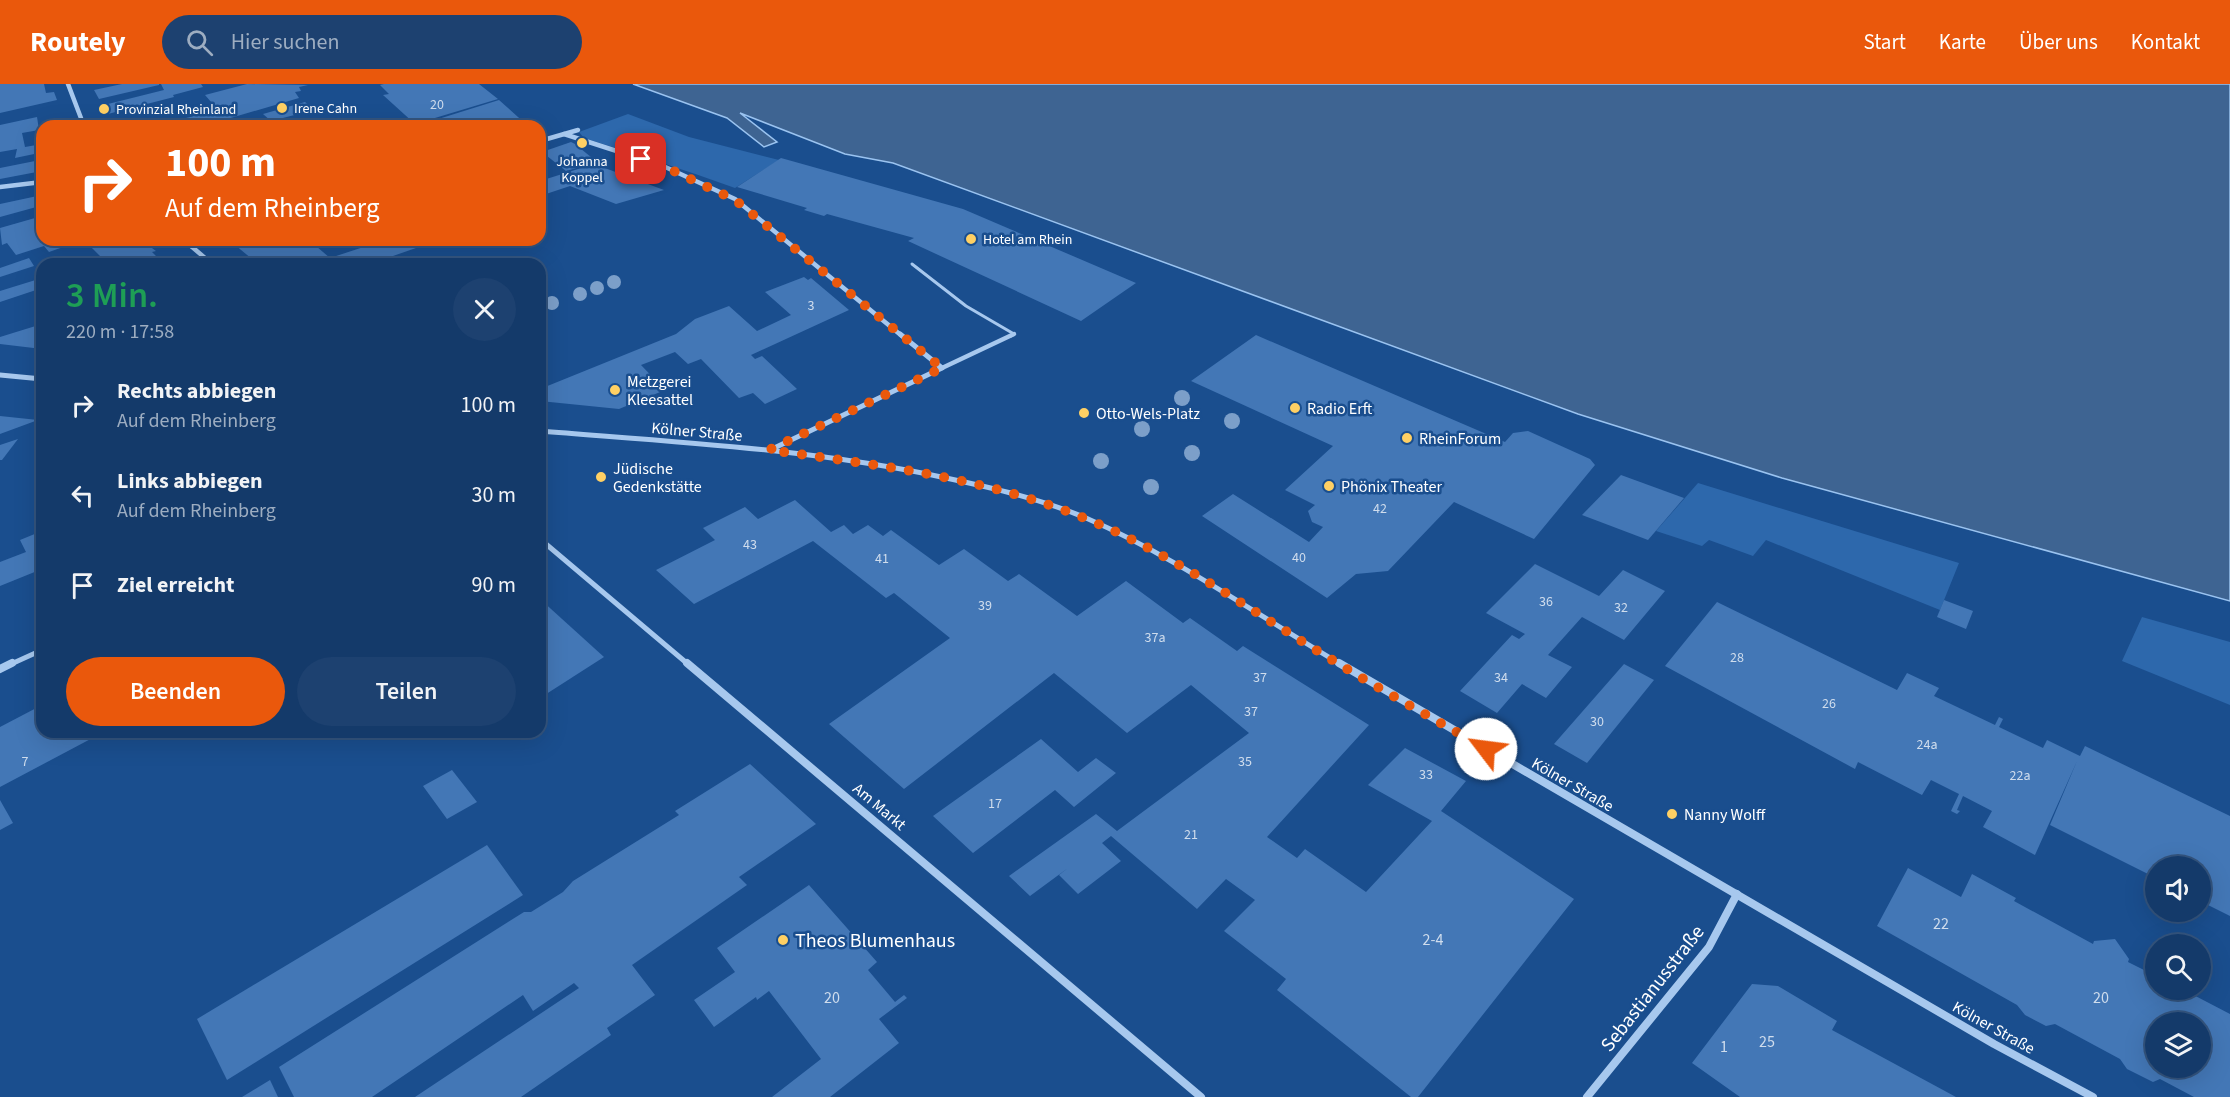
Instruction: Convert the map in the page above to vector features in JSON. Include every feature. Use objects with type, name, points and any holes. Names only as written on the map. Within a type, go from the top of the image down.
[{"type":"street","points":[[68,84],[82,120]]},
{"type":"street","points":[[546,139],[578,130]]},
{"type":"street","points":[[564,134],[663,166],[735,200],[942,368],[769,450]]},
{"type":"street","points":[[0,187],[36,183]]},
{"type":"street","points":[[191,246],[205,258]]},
{"type":"street","points":[[0,375],[36,378]]},
{"type":"street","name":"Kölner Straße","points":[[546,431],[769,450],[912,470],[957,479],[1044,503],[1086,518],[1182,566],[1323,655],[1994,1044],[2092,1097]]},
{"type":"street","name":"Am Markt","points":[[546,543],[1201,1097]]},
{"type":"street","points":[[0,669],[36,653]]},
{"type":"street","name":"Sebastianusstraße","points":[[1587,1097],[1709,947],[1737,894]]},
{"type":"lane","points":[[912,264],[966,306],[1014,334],[942,368]]},
{"type":"shaded area","points":[[633,84],[2230,84],[2230,601],[1782,478],[1578,414],[893,163],[845,154],[740,113],[777,142],[764,147],[727,118]]},
{"type":"shaded area","points":[[628,114],[689,137],[779,160],[735,188],[584,138],[579,132]]},
{"type":"shaded area","points":[[1698,483],[1959,563],[1940,610],[1766,540],[1753,556],[1709,540],[1702,546],[1656,531]]},
{"type":"shaded area","points":[[2142,617],[2230,642],[2230,705],[2122,661]]},
{"type":"building","points":[[0,84],[44,84],[46,93],[54,92],[57,100],[0,113]]},
{"type":"building","points":[[122,84],[159,85],[99,99],[94,90]]},
{"type":"building","points":[[161,84],[201,84],[203,87],[104,115],[100,106],[164,90]]},
{"type":"building","points":[[247,84],[308,85],[299,87],[301,91],[295,92],[299,98],[222,120],[178,120],[218,110],[205,95]]},
{"type":"building","points":[[479,84],[498,99],[428,120],[411,120],[383,95],[389,94],[380,85]]},
{"type":"building","points":[[499,100],[521,120],[470,119],[435,120]]},
{"type":"building","points":[[305,102],[314,110],[275,120],[270,120],[263,114]]},
{"type":"building","points":[[37,117],[36,131],[22,133],[25,147],[36,145],[36,154],[15,158],[17,149],[0,152],[0,125]]},
{"type":"building","points":[[571,142],[597,162],[566,171],[546,155],[546,151]]},
{"type":"building","name":"Hotel am Rhein","points":[[781,158],[963,209],[1136,283],[1081,321],[908,241],[914,238],[827,214],[824,216],[804,210],[807,208],[737,187]]},
{"type":"building","points":[[36,159],[36,172],[0,179],[0,168]]},
{"type":"building","points":[[594,164],[664,190],[616,204],[570,186],[546,194],[546,179]]},
{"type":"building","points":[[36,196],[36,207],[0,217],[0,204]]},
{"type":"building","points":[[36,218],[36,246],[44,246],[16,255],[7,243],[2,245],[0,228]]},
{"type":"building","points":[[44,246],[66,246],[49,252]]},
{"type":"building","points":[[149,246],[156,251],[152,252],[158,258],[102,258],[91,247]]},
{"type":"building","points":[[236,246],[316,246],[330,258],[251,258]]},
{"type":"building","points":[[367,246],[422,246],[387,258],[330,258]]},
{"type":"building","points":[[29,258],[34,266],[0,277],[0,268]]},
{"type":"building","points":[[804,277],[808,280],[811,278],[849,310],[751,355],[755,359],[762,356],[797,389],[765,404],[753,393],[739,398],[701,359],[688,364],[675,352],[641,365],[665,390],[619,409],[546,402],[546,387],[676,334],[695,319],[729,306],[757,331],[791,315],[765,292]]},
{"type":"building","points":[[36,280],[36,290],[0,302],[0,291]]},
{"type":"building","points":[[36,326],[36,348],[0,344],[0,337]]},
{"type":"building","name":"RheinForum","points":[[1256,335],[1505,442],[1513,433],[1528,431],[1590,459],[1595,465],[1534,539],[1454,502],[1388,571],[1356,574],[1327,598],[1202,516],[1233,494],[1309,542],[1323,527],[1312,522],[1308,511],[1315,505],[1285,490],[1333,446],[1191,381]]},
{"type":"building","points":[[0,416],[36,420],[36,421],[0,434]]},
{"type":"building","points":[[18,439],[2,460],[0,460],[0,445]]},
{"type":"building","points":[[1621,475],[1684,498],[1648,540],[1582,515]]},
{"type":"building","points":[[795,500],[831,532],[844,525],[853,534],[868,525],[883,536],[891,530],[939,565],[964,549],[1008,581],[1019,574],[1077,616],[1126,581],[1183,623],[1190,618],[1237,651],[1243,646],[1369,725],[1267,837],[1297,858],[1305,849],[1366,892],[1432,821],[1368,785],[1405,748],[1466,781],[1441,811],[1574,899],[1418,1097],[1411,1097],[1277,990],[1286,979],[1224,931],[1255,900],[1226,879],[1197,909],[1111,836],[1102,843],[1121,861],[1078,894],[1059,875],[1068,868],[1030,896],[1009,876],[1096,814],[1117,831],[1249,733],[1191,685],[1127,733],[1054,673],[904,789],[829,724],[950,638],[894,593],[886,598],[813,541],[694,604],[656,570],[715,540],[703,528],[745,507],[758,519]]},
{"type":"building","points":[[36,533],[36,571],[0,586],[0,562],[26,552],[20,540]]},
{"type":"building","points":[[1535,564],[1599,596],[1623,570],[1665,591],[1624,640],[1582,617],[1548,655],[1572,667],[1546,698],[1522,684],[1497,713],[1460,691],[1512,635],[1519,639],[1525,634],[1486,613]]},
{"type":"building","points":[[1944,600],[1973,611],[1966,629],[1937,617]]},
{"type":"building","points":[[1717,602],[1897,690],[1907,673],[1939,688],[1934,696],[1995,725],[1999,717],[2003,719],[1999,727],[2043,748],[2047,740],[2080,756],[2085,746],[2230,816],[2230,916],[2211,906],[2211,856],[2145,856],[2145,872],[2050,825],[2077,761],[2035,855],[1983,827],[1992,811],[1963,796],[1957,810],[1960,811],[1957,814],[1951,811],[1959,794],[1931,780],[1922,795],[1858,762],[1855,769],[1665,666]]},
{"type":"building","points":[[546,604],[604,657],[546,694]]},
{"type":"building","points":[[1624,664],[1654,680],[1587,763],[1554,744]]},
{"type":"building","points":[[36,708],[36,738],[92,738],[0,787],[0,727]]},
{"type":"building","points":[[1041,739],[1078,772],[1096,758],[1116,773],[1074,807],[1055,790],[973,853],[933,816]]},
{"type":"building","points":[[750,764],[816,824],[739,877],[747,885],[632,965],[655,995],[607,1028],[611,1035],[521,1097],[415,1097],[579,988],[574,983],[533,1011],[523,995],[372,1097],[294,1097],[279,1067],[524,912],[531,912],[563,892],[573,881],[679,815],[675,811]]},
{"type":"building","points":[[452,770],[477,802],[447,819],[423,786]]},
{"type":"building","points":[[0,800],[13,823],[0,830]]},
{"type":"building","points":[[487,845],[523,895],[227,1080],[197,1019]]},
{"type":"building","points":[[1908,868],[1961,897],[1972,874],[2016,898],[2014,901],[2093,944],[2094,941],[2115,939],[2129,959],[2128,962],[2145,970],[2145,1000],[2203,1000],[2230,1014],[2230,1097],[2194,1097],[2160,1079],[2153,1082],[2145,1078],[2127,1069],[2120,1059],[2055,1024],[2046,1026],[2025,1015],[2017,1005],[1877,926]]},
{"type":"building","points":[[809,885],[877,962],[868,970],[895,1002],[904,995],[907,998],[879,1019],[899,1043],[830,1097],[772,1097],[821,1059],[769,991],[757,1000],[756,997],[714,1027],[694,1000],[735,972],[717,948]]},
{"type":"building","points":[[1752,984],[1778,986],[1837,1021],[1832,1030],[1956,1097],[1740,1097],[1692,1063]]},
{"type":"building","points":[[270,1080],[278,1097],[242,1097]]},
{"type":"place","name":"Irene Cahn","points":[[282,108]]},
{"type":"place","name":"Provinzial Rheinland","points":[[104,109]]},
{"type":"place","name":"Johanna Koppel","points":[[582,143]]},
{"type":"place","name":"Hotel am Rhein","points":[[971,239]]},
{"type":"place","name":"Metzgerei Kleesattel","points":[[615,390]]},
{"type":"place","name":"Radio Erft","points":[[1295,408]]},
{"type":"place","name":"Otto-Wels-Platz","points":[[1084,413]]},
{"type":"place","name":"RheinForum","points":[[1407,438]]},
{"type":"place","name":"Jüdische Gedenkstätte","points":[[601,477]]},
{"type":"place","name":"Phönix Theater","points":[[1329,486]]},
{"type":"place","name":"Nanny Wolff","points":[[1672,814]]},
{"type":"place","name":"Theos Blumenhaus","points":[[783,940]]},
{"type":"route","points":[[641,159],[663,166],[735,200],[942,368],[769,450],[912,470],[957,479],[1044,503],[1086,518],[1164,556],[1323,655],[1486,749]]}]
